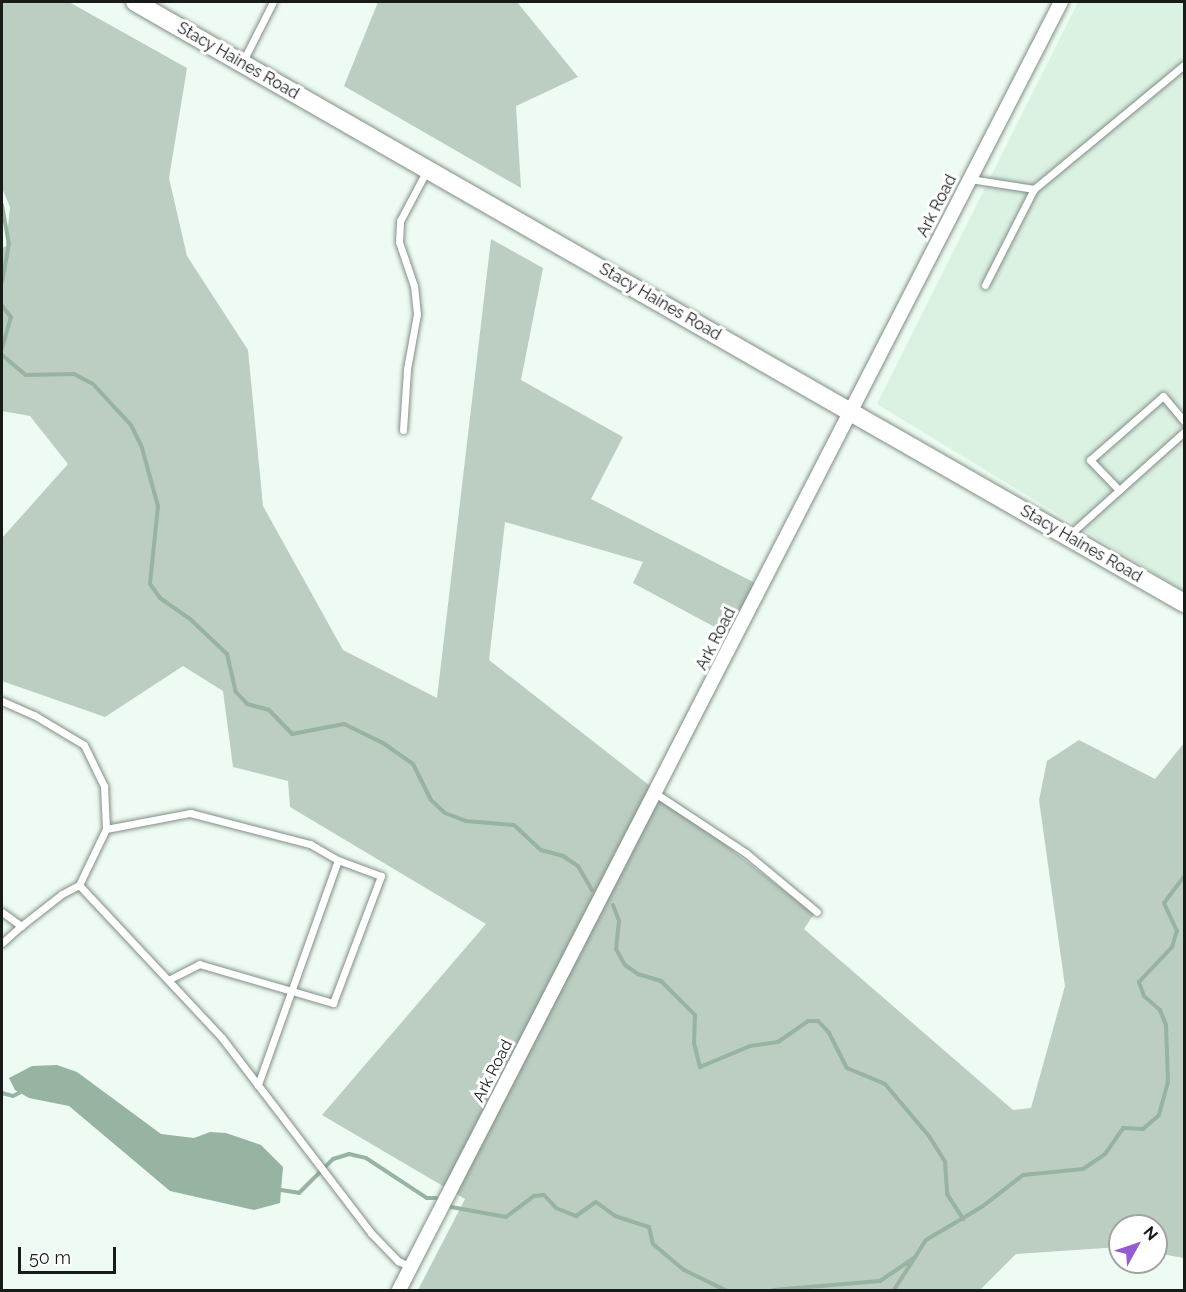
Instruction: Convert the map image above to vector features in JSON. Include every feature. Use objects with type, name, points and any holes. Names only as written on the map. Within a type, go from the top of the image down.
[{"type":"street","name":"Stacy Haines Road","points":[[135,2],[1185,603]]},
{"type":"street","name":"Ark Road","points":[[399,1290],[1061,2]]},
{"type":"lane","points":[[242,63],[273,2]]},
{"type":"lane","points":[[985,285],[1034,189],[1185,65]]},
{"type":"lane","points":[[403,430],[407,369],[417,314],[414,286],[399,242],[400,221],[428,170]]},
{"type":"lane","points":[[970,179],[1034,189]]},
{"type":"lane","points":[[1119,490],[1090,460],[1163,396],[1185,421]]},
{"type":"lane","points":[[1068,536],[1185,432]]},
{"type":"lane","points":[[2,701],[34,715],[84,745],[104,786],[106,829],[79,885],[62,894],[2,943]]},
{"type":"lane","points":[[655,793],[746,853],[817,912]]},
{"type":"lane","points":[[106,829],[190,813],[310,844],[338,860],[381,876],[333,1003],[292,989],[199,964],[170,980]]},
{"type":"lane","points":[[258,1085],[338,860]]},
{"type":"lane","points":[[79,885],[170,980],[258,1085],[355,1212],[398,1261],[411,1267]]},
{"type":"lane","points":[[2,912],[21,926]]},
{"type":"shaded area","points":[[2,2],[69,2],[187,68],[169,178],[187,256],[248,350],[263,506],[343,650],[437,698],[491,239],[543,268],[521,380],[623,437],[591,499],[761,586],[735,638],[633,583],[643,562],[505,522],[489,660],[814,914],[804,929],[1013,1110],[1031,1108],[1065,986],[1039,800],[1047,761],[1079,740],[1155,779],[1184,743],[1184,1258],[1168,1255],[1168,1214],[1108,1214],[1108,1248],[1016,1254],[980,1290],[418,1290],[465,1199],[322,1115],[486,924],[290,807],[288,781],[233,767],[223,691],[183,666],[105,717],[2,681],[2,538],[68,464],[30,416],[2,411],[2,248],[6,246],[10,207],[2,188]]},
{"type":"shaded area","points":[[378,2],[517,2],[578,77],[516,106],[521,188],[344,86]]},
{"type":"shaded area","points":[[1078,2],[1184,2],[1184,591],[877,404]]},
{"type":"shaded area","points":[[57,1065],[77,1072],[161,1134],[194,1138],[210,1132],[226,1133],[261,1145],[283,1167],[280,1203],[254,1210],[170,1191],[69,1106],[29,1098],[15,1090],[9,1078],[32,1066]]},
{"type":"waterway","points":[[2,205],[9,243],[2,281]]},
{"type":"waterway","points":[[2,306],[11,317],[2,348]]},
{"type":"waterway","points":[[2,355],[26,375],[74,374],[93,384],[131,425],[142,448],[158,506],[150,584],[160,598],[189,618],[227,654],[236,692],[247,704],[269,710],[292,734],[344,724],[383,743],[413,764],[431,800],[445,813],[466,821],[514,825],[541,850],[563,856],[578,866],[592,890]]},
{"type":"waterway","points":[[894,1290],[926,1240],[983,1206],[1023,1175],[1083,1169],[1105,1154],[1123,1128],[1143,1129],[1159,1115],[1168,1082],[1166,1025],[1160,1010],[1144,996],[1139,982],[1172,947],[1177,931],[1164,903],[1184,876]]},
{"type":"waterway","points":[[613,905],[619,921],[616,949],[625,965],[638,974],[661,981],[695,1015],[694,1043],[700,1067],[750,1046],[778,1042],[808,1021],[818,1021],[829,1033],[847,1068],[885,1084],[929,1136],[945,1162],[947,1194],[963,1219]]},
{"type":"waterway","points":[[2,1093],[13,1096],[23,1091]]},
{"type":"waterway","points":[[281,1190],[299,1193],[333,1159],[349,1154],[366,1158],[427,1198],[436,1198]]},
{"type":"waterway","points":[[451,1207],[506,1217],[534,1196],[544,1195],[556,1208],[576,1216],[596,1202],[615,1216],[649,1227],[653,1244],[684,1270],[725,1290]]},
{"type":"waterway","points":[[773,1290],[880,1281],[914,1258]]}]
